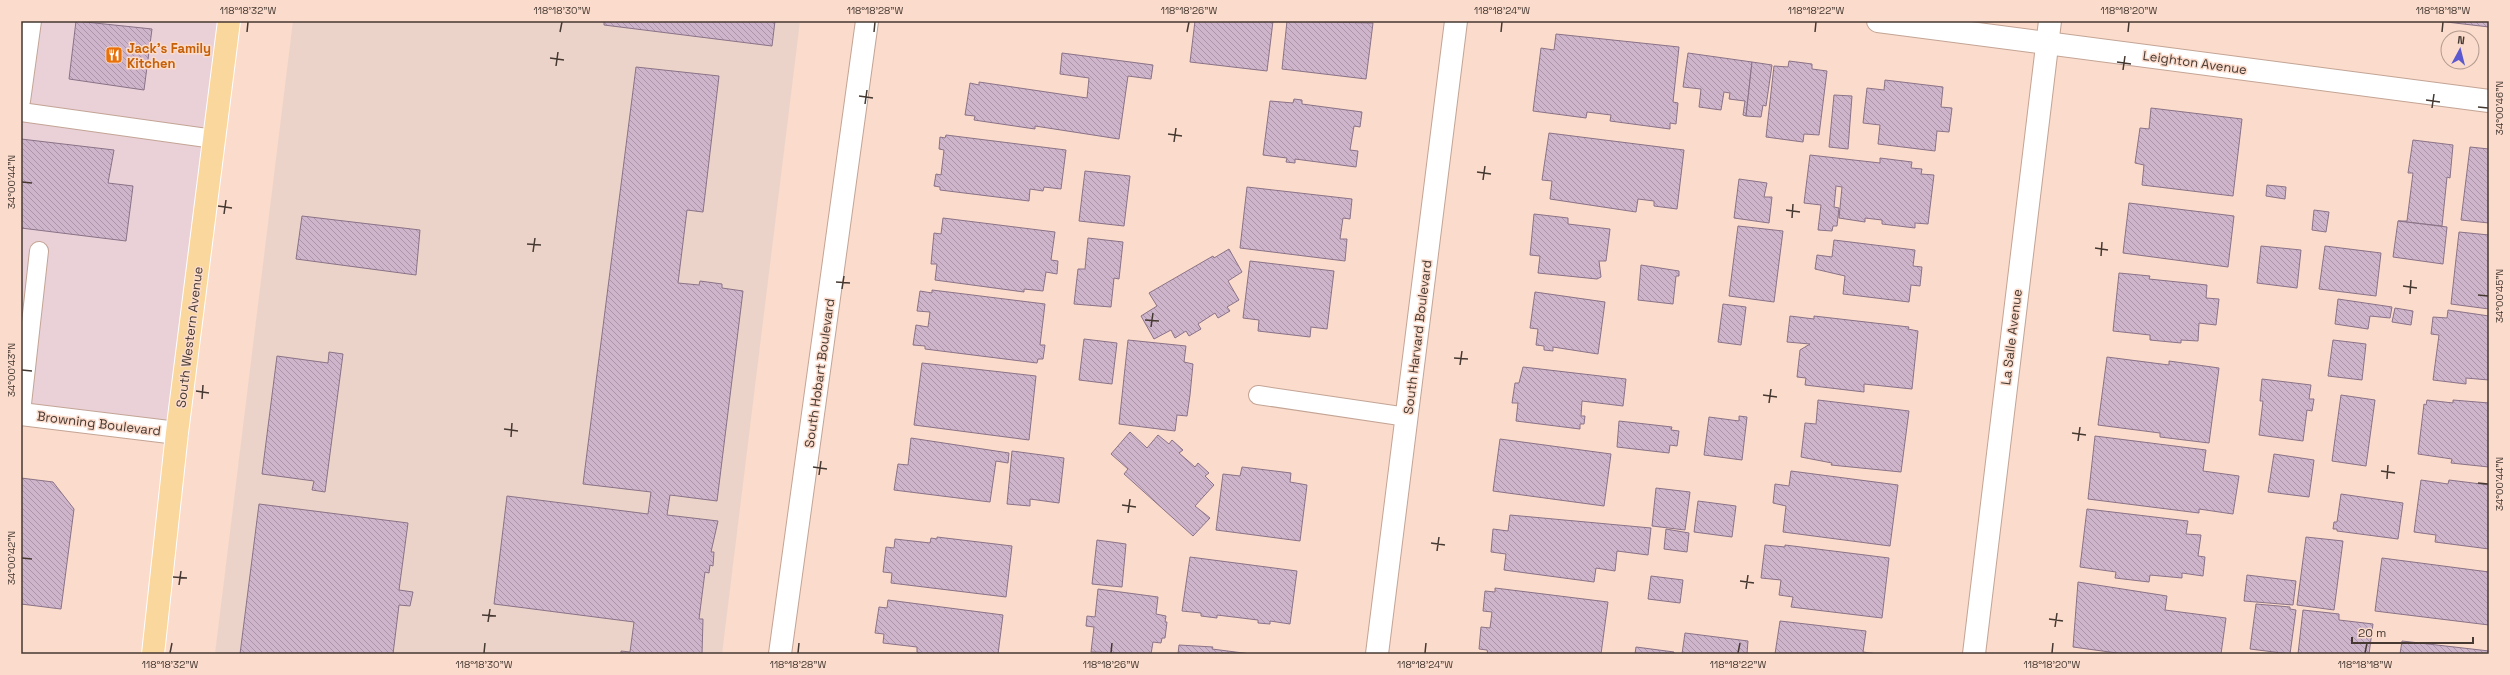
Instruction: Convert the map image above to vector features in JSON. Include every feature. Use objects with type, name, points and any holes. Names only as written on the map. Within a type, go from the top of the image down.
[{"type":"main road","name":"South Western Avenue","points":[[153,654],[177,433],[229,21]]},
{"type":"street","name":"South Hobart Boulevard","points":[[780,654],[867,21]]},
{"type":"street","name":"South Harvard Boulevard","points":[[1377,654],[1456,21]]},
{"type":"street","name":"Leighton Avenue","points":[[1878,21],[2048,32],[2489,101]]},
{"type":"street","name":"La Salle Avenue","points":[[1974,654],[2048,32]]},
{"type":"street","name":"Browning Boulevard","points":[[21,413],[177,433]]},
{"type":"lane","points":[[21,101],[32,21]]},
{"type":"lane","points":[[21,112],[214,139]]},
{"type":"lane","points":[[21,413],[39,251]]},
{"type":"lane","points":[[1258,395],[1407,417]]},
{"type":"shaded area","points":[[21,21],[229,21],[177,433],[21,414]]},
{"type":"shaded area","points":[[293,21],[800,21],[722,654],[215,654]]},
{"type":"building","points":[[76,21],[152,29],[144,90],[69,79]]},
{"type":"building","points":[[604,21],[775,21],[772,46],[604,25]]},
{"type":"building","points":[[1195,21],[1273,21],[1267,71],[1190,62]]},
{"type":"building","points":[[1287,21],[1373,23],[1366,79],[1282,69]]},
{"type":"building","points":[[2438,21],[2489,21],[2489,27]]},
{"type":"building","points":[[1556,34],[1679,47],[1673,102],[1678,103],[1676,124],[1670,123],[1670,129],[1610,121],[1611,115],[1587,112],[1586,118],[1533,111],[1541,48],[1554,50]]},
{"type":"building","points":[[1062,53],[1153,65],[1151,79],[1128,76],[1119,139],[1035,126],[1035,129],[974,120],[975,116],[965,115],[970,83],[979,85],[979,82],[1087,98],[1089,78],[1060,74]]},
{"type":"building","points":[[1688,53],[1752,62],[1746,116],[1743,115],[1745,101],[1729,99],[1730,93],[1724,92],[1721,110],[1699,107],[1701,89],[1683,87]]},
{"type":"building","points":[[1789,61],[1812,64],[1812,69],[1827,71],[1819,135],[1804,134],[1803,142],[1766,137],[1774,66],[1788,67]]},
{"type":"building","points":[[1752,62],[1772,65],[1766,106],[1763,105],[1761,117],[1746,116]]},
{"type":"building","points":[[636,67],[719,76],[703,212],[687,210],[678,283],[699,285],[700,281],[722,284],[722,288],[743,291],[717,501],[670,495],[667,515],[718,521],[711,552],[714,552],[713,566],[710,565],[709,573],[705,572],[699,619],[703,619],[702,654],[621,654],[621,651],[630,652],[634,622],[494,604],[507,496],[648,514],[651,492],[583,484]]},
{"type":"building","points":[[1885,80],[1943,87],[1941,107],[1952,108],[1949,132],[1937,131],[1935,151],[1878,144],[1880,125],[1863,123],[1867,88],[1884,90]]},
{"type":"building","points":[[1834,95],[1852,96],[1848,149],[1829,147]]},
{"type":"building","points":[[1294,99],[1302,100],[1302,104],[1362,112],[1360,127],[1354,126],[1350,150],[1358,151],[1356,167],[1295,159],[1295,163],[1286,162],[1287,158],[1263,155],[1270,101],[1293,103]]},
{"type":"building","points":[[2151,108],[2242,119],[2233,196],[2142,185],[2144,165],[2135,163],[2140,128],[2149,129]]},
{"type":"building","points":[[1549,133],[1684,150],[1677,209],[1654,206],[1654,201],[1638,199],[1636,212],[1550,199],[1552,181],[1542,180]]},
{"type":"building","points":[[946,135],[1066,150],[1061,189],[1044,187],[1043,191],[1030,189],[1029,201],[940,190],[940,187],[934,186],[936,174],[941,175],[944,150],[939,149],[940,137],[945,138]]},
{"type":"building","points":[[21,139],[114,150],[108,183],[133,186],[126,241],[21,228]]},
{"type":"building","points":[[2413,140],[2453,145],[2450,178],[2447,177],[2442,226],[2398,221],[2407,221],[2413,173],[2408,173]]},
{"type":"building","points":[[2470,147],[2489,149],[2489,223],[2461,220]]},
{"type":"building","points":[[1810,155],[1880,163],[1880,158],[1912,162],[1911,168],[1922,169],[1921,174],[1934,175],[1928,224],[1915,223],[1915,228],[1882,224],[1882,220],[1865,218],[1865,222],[1839,218],[1842,187],[1836,186],[1834,207],[1839,208],[1837,226],[1833,226],[1832,231],[1818,230],[1821,205],[1804,203]]},
{"type":"building","points":[[1085,171],[1130,176],[1124,226],[1079,221]]},
{"type":"building","points":[[1739,179],[1767,183],[1764,197],[1772,197],[1769,223],[1734,218]]},
{"type":"building","points":[[2267,185],[2286,187],[2285,199],[2266,196]]},
{"type":"building","points":[[1247,187],[1352,199],[1350,219],[1343,218],[1340,239],[1347,239],[1345,261],[1240,248]]},
{"type":"building","points":[[2129,203],[2234,216],[2228,267],[2123,253]]},
{"type":"building","points":[[2314,210],[2329,212],[2326,232],[2312,230]]},
{"type":"building","points":[[1534,214],[1568,218],[1568,224],[1610,229],[1606,261],[1599,261],[1601,277],[1597,279],[1538,273],[1540,256],[1530,255]]},
{"type":"building","points":[[302,216],[420,230],[416,275],[296,259]]},
{"type":"building","points":[[943,218],[1055,232],[1051,260],[1058,261],[1057,274],[1046,272],[1043,291],[1024,289],[1024,292],[935,280],[937,264],[931,264],[934,233],[941,234]]},
{"type":"building","points":[[2398,221],[2447,227],[2443,264],[2393,257]]},
{"type":"building","points":[[1738,226],[1783,231],[1774,302],[1729,296]]},
{"type":"building","points":[[2459,232],[2489,235],[2489,309],[2451,304]]},
{"type":"building","points":[[1088,238],[1123,242],[1119,279],[1114,278],[1111,307],[1074,304],[1078,269],[1085,269]]},
{"type":"building","points":[[1834,240],[1915,250],[1913,266],[1922,267],[1920,286],[1911,285],[1909,302],[1843,294],[1845,276],[1815,269],[1817,255],[1832,257]]},
{"type":"building","points":[[2261,246],[2301,250],[2297,288],[2257,283]]},
{"type":"building","points":[[2325,246],[2381,253],[2376,296],[2319,289]]},
{"type":"building","points":[[1229,249],[1242,272],[1228,281],[1239,300],[1227,307],[1230,311],[1218,318],[1215,313],[1198,324],[1201,329],[1189,336],[1186,331],[1175,338],[1171,330],[1154,339],[1141,316],[1157,306],[1149,293],[1213,256],[1214,258]]},
{"type":"building","points":[[1250,261],[1334,271],[1327,329],[1311,327],[1310,337],[1258,331],[1259,320],[1243,318]]},
{"type":"building","points":[[1641,265],[1679,271],[1679,276],[1676,276],[1673,304],[1638,300]]},
{"type":"building","points":[[2119,273],[2150,276],[2149,279],[2207,285],[2206,298],[2219,299],[2216,325],[2199,323],[2198,341],[2181,340],[2181,343],[2150,340],[2150,335],[2113,331]]},
{"type":"building","points":[[932,290],[1045,304],[1040,345],[1045,345],[1043,359],[1038,359],[1037,363],[925,349],[925,346],[913,345],[916,325],[928,327],[930,312],[917,311],[920,291],[932,293]]},
{"type":"building","points":[[1535,292],[1605,302],[1598,354],[1553,347],[1553,351],[1544,350],[1544,346],[1536,345],[1538,329],[1530,328]]},
{"type":"building","points":[[2338,299],[2392,307],[2390,318],[2370,316],[2368,329],[2335,324]]},
{"type":"building","points":[[1723,304],[1746,307],[1741,345],[1718,342]]},
{"type":"building","points":[[2395,308],[2413,311],[2411,325],[2392,322]]},
{"type":"building","points":[[2448,310],[2489,316],[2489,380],[2466,378],[2466,384],[2433,380],[2439,335],[2431,334],[2433,317],[2447,318]]},
{"type":"building","points":[[1790,316],[1814,319],[1814,316],[1909,327],[1908,329],[1918,331],[1912,389],[1864,384],[1864,392],[1805,385],[1806,378],[1797,377],[1800,350],[1810,344],[1787,342]]},
{"type":"building","points":[[1084,339],[1117,343],[1112,384],[1079,380]]},
{"type":"building","points":[[1128,340],[1186,346],[1184,362],[1193,364],[1190,395],[1187,416],[1177,415],[1175,431],[1119,424]]},
{"type":"building","points":[[2333,340],[2366,344],[2362,380],[2328,376]]},
{"type":"building","points":[[329,352],[343,354],[325,492],[312,490],[314,481],[262,474],[277,356],[328,363]]},
{"type":"building","points":[[2107,357],[2169,365],[2169,361],[2219,368],[2209,443],[2160,437],[2160,433],[2098,425]]},
{"type":"building","points":[[922,363],[1036,376],[1029,440],[914,425]]},
{"type":"building","points":[[1523,367],[1626,379],[1623,406],[1582,401],[1581,416],[1585,416],[1584,424],[1580,424],[1580,429],[1516,421],[1518,403],[1512,403],[1515,383],[1519,383]]},
{"type":"building","points":[[2262,379],[2311,385],[2309,399],[2314,399],[2312,411],[2307,410],[2303,441],[2259,435],[2263,401],[2260,401]]},
{"type":"building","points":[[2341,395],[2375,400],[2366,466],[2332,461]]},
{"type":"building","points":[[1818,400],[1909,411],[1901,472],[1831,465],[1832,463],[1801,457],[1805,423],[1816,424]]},
{"type":"building","points":[[2427,400],[2453,403],[2453,400],[2489,403],[2489,467],[2451,463],[2452,459],[2418,454],[2424,404],[2426,405]]},
{"type":"building","points":[[1739,416],[1747,417],[1742,460],[1704,455],[1709,417],[1739,421]]},
{"type":"building","points":[[1619,421],[1672,427],[1671,430],[1679,431],[1677,446],[1670,445],[1669,453],[1617,447]]},
{"type":"building","points":[[1130,432],[1147,448],[1158,435],[1169,444],[1172,440],[1183,450],[1179,453],[1195,467],[1198,463],[1209,473],[1205,476],[1214,485],[1195,506],[1210,518],[1193,536],[1124,474],[1128,469],[1111,454]]},
{"type":"building","points":[[2095,436],[2206,450],[2203,471],[2239,476],[2233,514],[2199,509],[2199,513],[2088,499]]},
{"type":"building","points":[[911,438],[1009,453],[1008,463],[996,461],[990,502],[894,490],[898,464],[908,465]]},
{"type":"building","points":[[1500,439],[1611,454],[1604,506],[1493,491]]},
{"type":"building","points":[[1012,451],[1064,458],[1059,503],[1030,499],[1030,506],[1007,504]]},
{"type":"building","points":[[2274,454],[2314,460],[2309,497],[2268,492]]},
{"type":"building","points":[[1242,467],[1291,473],[1290,482],[1307,485],[1300,541],[1216,530],[1223,474],[1240,476]]},
{"type":"building","points":[[1791,471],[1898,485],[1890,546],[1783,532],[1786,506],[1773,503],[1775,484],[1789,486]]},
{"type":"building","points":[[21,478],[53,482],[74,509],[61,609],[21,604]]},
{"type":"building","points":[[2421,480],[2448,484],[2449,480],[2489,485],[2489,549],[2435,542],[2436,535],[2414,532]]},
{"type":"building","points":[[1656,488],[1690,492],[1685,530],[1652,526]]},
{"type":"building","points":[[2341,494],[2403,503],[2398,539],[2337,531],[2337,529],[2333,529],[2334,522],[2337,522]]},
{"type":"building","points":[[1698,501],[1736,506],[1732,537],[1694,532]]},
{"type":"building","points":[[259,504],[408,523],[399,590],[413,592],[410,606],[399,605],[393,654],[240,654]]},
{"type":"building","points":[[2087,509],[2188,521],[2186,534],[2201,535],[2198,556],[2205,557],[2203,576],[2182,573],[2182,578],[2150,575],[2149,582],[2115,578],[2116,572],[2080,567]]},
{"type":"building","points":[[1510,515],[1651,528],[1648,555],[1617,551],[1615,571],[1596,568],[1594,582],[1504,570],[1506,554],[1491,552],[1493,529],[1508,531]]},
{"type":"building","points":[[1666,529],[1689,533],[1687,552],[1664,549]]},
{"type":"building","points":[[937,537],[1012,546],[1006,597],[891,583],[892,573],[883,572],[886,547],[894,548],[895,539],[930,543],[931,538],[937,539]]},
{"type":"building","points":[[2306,537],[2343,541],[2334,610],[2297,605]]},
{"type":"building","points":[[1097,540],[1126,544],[1122,587],[1092,584]]},
{"type":"building","points":[[1765,545],[1785,547],[1785,545],[1889,558],[1882,618],[1791,607],[1793,597],[1779,595],[1781,580],[1761,578]]},
{"type":"building","points":[[1190,557],[1297,571],[1290,624],[1270,621],[1270,624],[1258,623],[1258,620],[1217,615],[1217,618],[1201,616],[1201,613],[1182,611]]},
{"type":"building","points":[[2382,558],[2489,572],[2489,625],[2375,611]]},
{"type":"building","points":[[2247,575],[2296,581],[2293,605],[2244,601]]},
{"type":"building","points":[[1651,576],[1683,580],[1680,603],[1648,599]]},
{"type":"building","points":[[2078,582],[2167,596],[2165,610],[2226,618],[2221,654],[2124,654],[2073,647]]},
{"type":"building","points":[[1495,588],[1608,602],[1601,654],[1488,654],[1487,650],[1479,649],[1481,627],[1490,628],[1492,612],[1483,611],[1485,591],[1495,592]]},
{"type":"building","points":[[1098,589],[1158,597],[1156,614],[1166,616],[1165,622],[1167,622],[1165,638],[1162,638],[1161,643],[1153,642],[1151,654],[1091,652],[1094,627],[1086,626],[1087,616],[1095,617]]},
{"type":"building","points":[[888,600],[1003,615],[998,654],[923,654],[917,652],[917,647],[883,643],[884,634],[875,633],[879,607],[887,608]]},
{"type":"building","points":[[2256,604],[2290,607],[2290,609],[2296,610],[2290,654],[2250,649]]},
{"type":"building","points":[[2303,610],[2339,614],[2339,620],[2373,624],[2369,654],[2298,654]]},
{"type":"building","points":[[1780,621],[1866,631],[1863,652],[1877,654],[1775,654]]},
{"type":"building","points":[[1685,633],[1748,641],[1747,654],[1682,654]]},
{"type":"building","points":[[2402,641],[2489,651],[2489,654],[2400,654]]},
{"type":"building","points":[[1179,645],[1213,647],[1212,649],[1251,654],[1178,654]]},
{"type":"building","points":[[1636,647],[1674,652],[1674,654],[1635,654]]},
{"type":"place","name":"Jack's Family Kitchen","points":[[114,55]]}]
